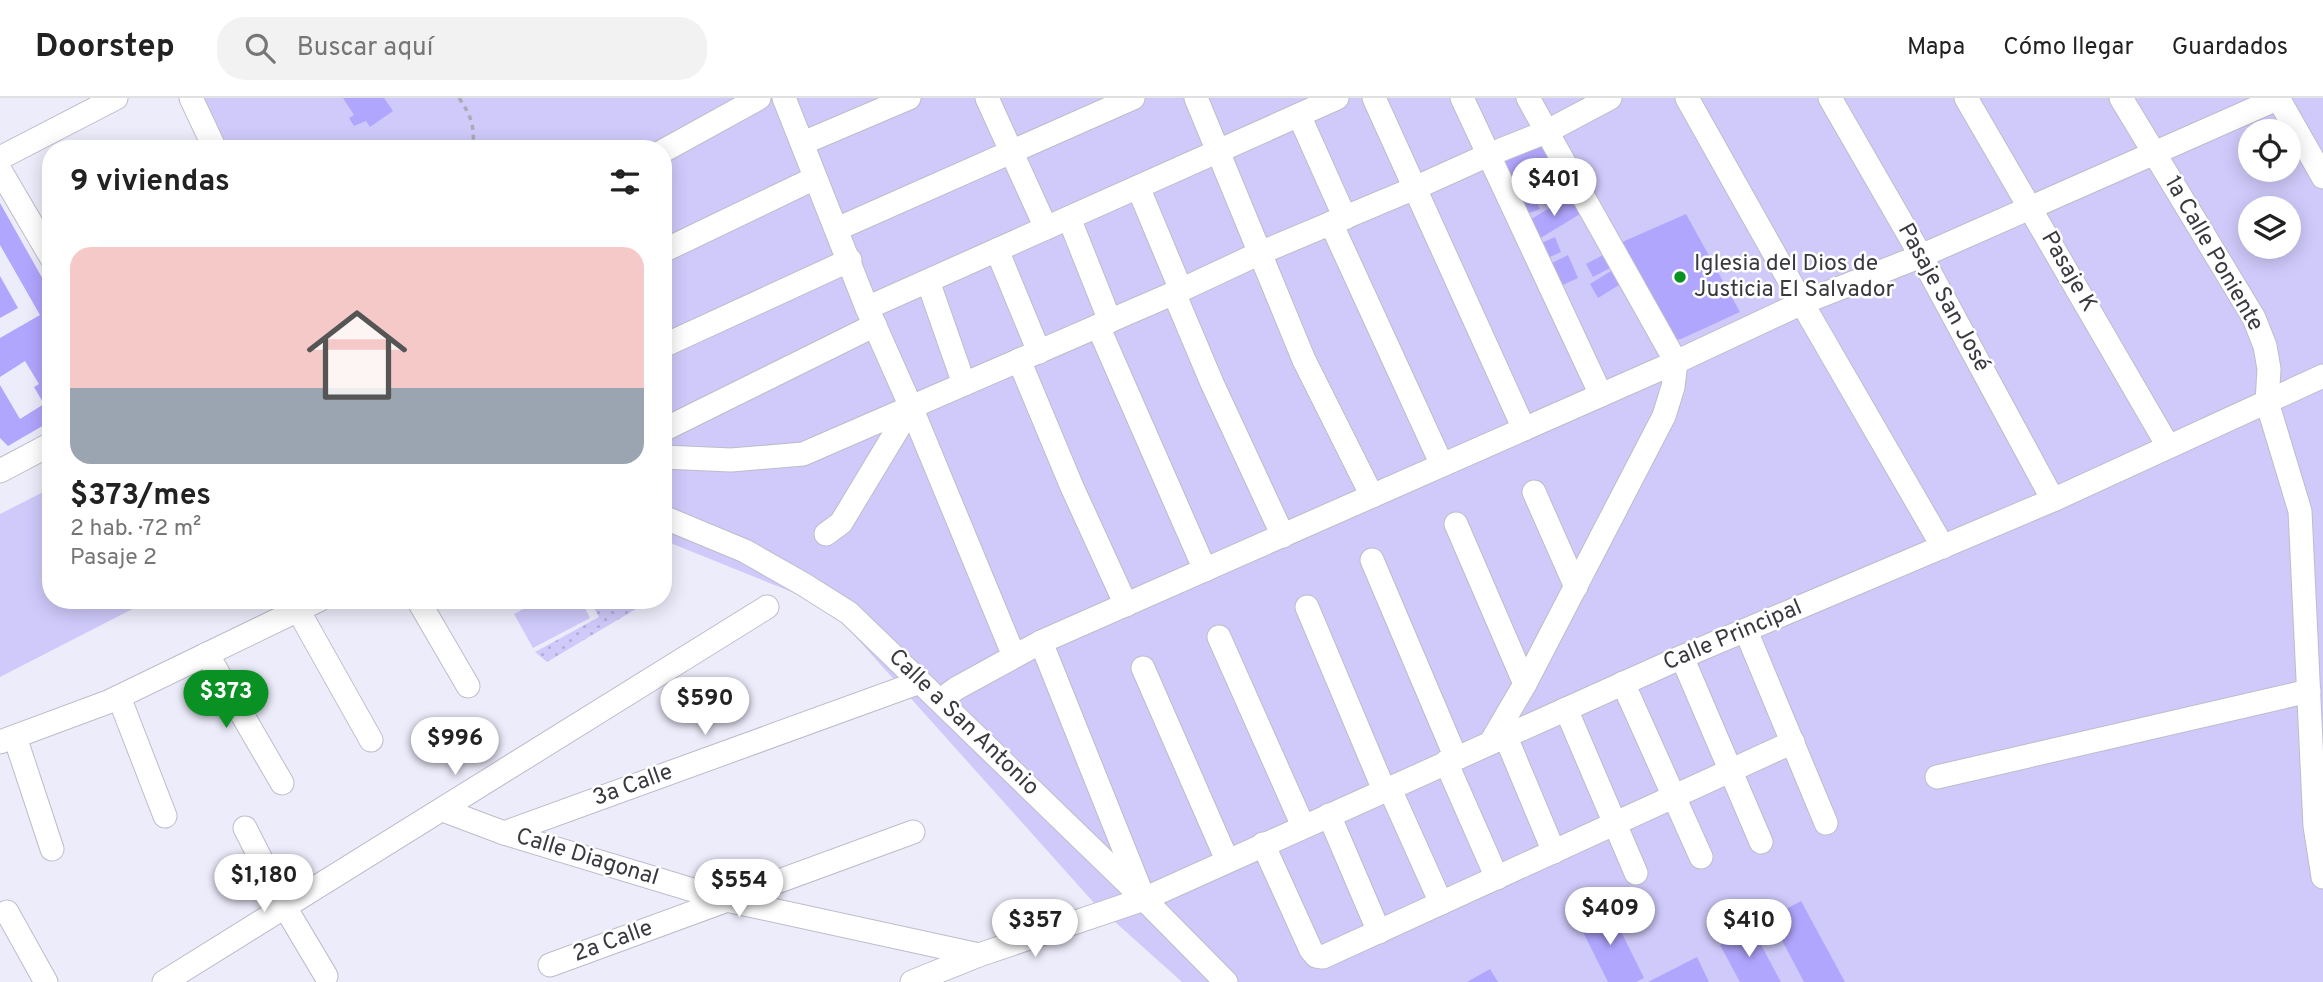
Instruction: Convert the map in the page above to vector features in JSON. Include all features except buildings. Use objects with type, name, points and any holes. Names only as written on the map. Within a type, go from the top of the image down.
[{"type":"street","points":[[0,158],[116,98]]},
{"type":"street","points":[[191,98],[211,140]]},
{"type":"street","points":[[672,146],[759,98]]},
{"type":"street","points":[[784,98],[871,316],[1014,656]]},
{"type":"street","points":[[803,143],[909,98]]},
{"type":"street","points":[[987,98],[1046,228]]},
{"type":"street","points":[[837,229],[1133,98]]},
{"type":"street","points":[[1196,98],[1304,360],[1372,496]]},
{"type":"street","points":[[672,425],[871,316],[928,281],[1337,98]]},
{"type":"street","points":[[1374,98],[1524,429]]},
{"type":"street","points":[[1462,98],[1601,394]]},
{"type":"street","points":[[1528,98],[1676,362],[1673,387],[1664,416],[1499,739],[1554,852]]},
{"type":"street","points":[[672,457],[731,460],[803,454],[1177,292],[1260,253],[1546,132],[1609,98]]},
{"type":"street","points":[[1687,98],[1943,547]]},
{"type":"street","name":"Pasaje San José","points":[[1830,98],[1921,256],[2053,500]]},
{"type":"street","name":"Pasaje K","points":[[1966,98],[2168,446]]},
{"type":"street","name":"1a Calle Poniente","points":[[2120,98],[2254,318],[2265,346],[2269,369],[2267,402],[2300,511],[2315,826],[2323,877]]},
{"type":"street","points":[[944,704],[950,693],[957,688],[1041,642],[1676,362],[1802,303],[1921,256],[2279,98],[2323,177]]},
{"type":"street","points":[[1299,115],[1338,220],[1442,465]]},
{"type":"street","points":[[4,177],[42,242]]},
{"type":"street","points":[[672,247],[816,178]]},
{"type":"street","points":[[1138,187],[1212,383],[1283,536]]},
{"type":"street","points":[[1069,218],[1104,324],[1205,570]]},
{"type":"street","points":[[997,250],[1072,486],[1126,605]]},
{"type":"street","points":[[672,342],[850,260]]},
{"type":"street","points":[[928,281],[964,384]]},
{"type":"street","name":"Calle Principal","points":[[912,982],[979,955],[1144,899],[1682,657],[2053,500],[2323,376]]},
{"type":"street","points":[[827,534],[841,523],[911,407]]},
{"type":"street","points":[[0,471],[42,449]]},
{"type":"street","points":[[1534,492],[1576,587]]},
{"type":"street","name":"Calle a San Antonio","points":[[672,521],[745,551],[849,613],[1226,982]]},
{"type":"street","points":[[1456,524],[1525,684]]},
{"type":"street","points":[[1372,560],[1497,878]]},
{"type":"street","points":[[164,982],[767,607]]},
{"type":"street","points":[[1307,607],[1387,789],[1441,903]]},
{"type":"street","points":[[52,849],[8,739],[119,697],[301,609]]},
{"type":"street","points":[[311,609],[371,740]]},
{"type":"street","points":[[423,609],[468,687]]},
{"type":"street","points":[[1746,631],[1826,823]]},
{"type":"street","points":[[1219,637],[1303,826]]},
{"type":"street","points":[[1041,642],[1144,899]]},
{"type":"street","points":[[206,654],[282,783]]},
{"type":"street","points":[[1682,657],[1761,842]]},
{"type":"street","points":[[1143,668],[1227,860]]},
{"type":"street","name":"3a Calle","points":[[504,834],[920,682]]},
{"type":"street","points":[[1623,683],[1701,858]]},
{"type":"street","points":[[1937,777],[2131,723],[2309,691]]},
{"type":"street","points":[[119,697],[165,816]]},
{"type":"street","points":[[1566,709],[1636,873]]},
{"type":"street","points":[[1263,844],[1311,950],[1316,956],[1323,957],[1793,742]]},
{"type":"street","name":"Calle Diagonal","points":[[443,810],[504,834],[726,900],[979,955]]},
{"type":"street","points":[[1329,815],[1379,932]]},
{"type":"street","points":[[245,828],[285,907],[326,976]]},
{"type":"street","name":"2a Calle","points":[[550,965],[913,832]]},
{"type":"street","points":[[8,912],[46,982]]},
{"type":"path","points":[[459,98],[468,111],[474,128],[473,140]]},
{"type":"shaded area","points":[[199,98],[2323,98],[2323,982],[1182,982],[1095,904],[829,607],[672,544],[672,140],[221,140]]},
{"type":"shaded area","points":[[42,493],[42,609],[132,609],[0,677],[0,514]]},
{"type":"shaded area","points":[[523,609],[586,609],[590,618],[533,648],[514,614]]},
{"type":"shaded area","points":[[594,609],[636,609],[547,662],[535,652],[599,617]]},
{"type":"place","name":"Iglesia del Dios de Justicia El Salvador","points":[[1680,277]]}]
